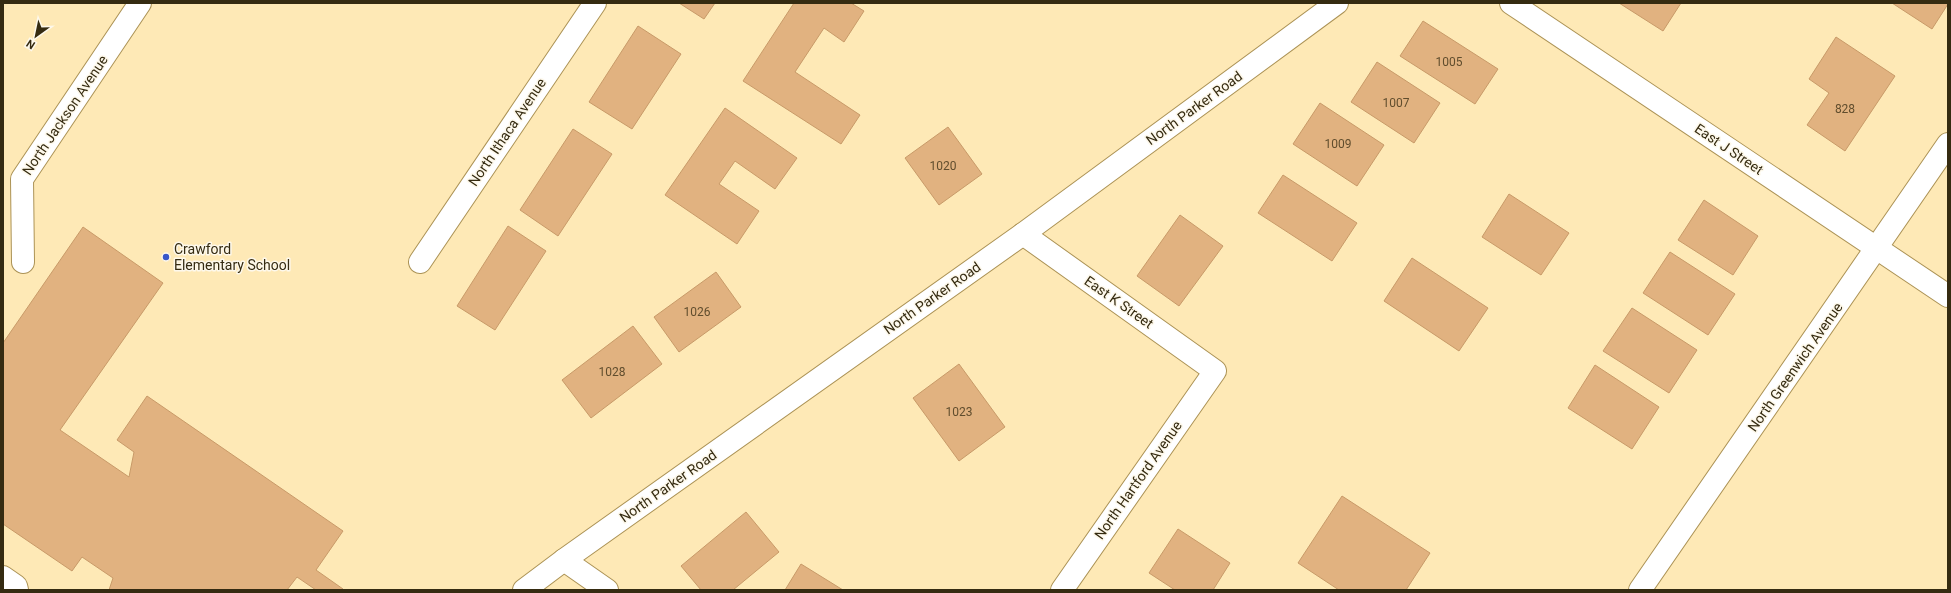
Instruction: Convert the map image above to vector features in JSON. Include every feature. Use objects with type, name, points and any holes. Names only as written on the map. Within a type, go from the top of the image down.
[{"type":"street","name":"North Jackson Avenue","points":[[23,262],[22,179],[140,3]]},
{"type":"street","name":"North Ithaca Avenue","points":[[420,262],[595,3]]},
{"type":"street","name":"North Parker Road","points":[[524,590],[1023,234],[1337,3]]},
{"type":"street","name":"East J Street","points":[[1511,3],[1948,296]]},
{"type":"street","name":"North Greenwich Avenue","points":[[1640,590],[1948,144]]},
{"type":"street","name":"East K Street","points":[[1023,234],[1215,371]]},
{"type":"street","name":"North Hartford Avenue","points":[[1062,590],[1215,371]]},
{"type":"street","points":[[564,560],[607,590]]},
{"type":"street","points":[[3,577],[16,586],[17,590]]},
{"type":"building","points":[[679,3],[715,3],[704,19]]},
{"type":"building","points":[[794,3],[851,3],[864,11],[844,42],[824,28],[795,72],[860,115],[841,144],[743,81]]},
{"type":"building","points":[[1619,3],[1681,3],[1663,31]]},
{"type":"building","points":[[1892,3],[1948,3],[1948,4],[1932,29]]},
{"type":"building","points":[[1423,21],[1498,69],[1475,104],[1400,56]]},
{"type":"building","points":[[638,26],[681,54],[632,129],[589,102]]},
{"type":"building","points":[[1836,37],[1895,76],[1845,151],[1807,125],[1829,93],[1809,79]]},
{"type":"building","points":[[1377,62],[1440,103],[1414,143],[1351,102]]},
{"type":"building","points":[[1320,103],[1384,145],[1357,186],[1293,144]]},
{"type":"building","points":[[725,108],[797,158],[775,189],[735,161],[719,184],[759,211],[737,244],[665,195]]},
{"type":"building","points":[[948,127],[982,174],[939,205],[905,158]]},
{"type":"building","points":[[573,129],[612,154],[558,236],[520,210]]},
{"type":"building","points":[[1283,175],[1357,223],[1332,261],[1258,213]]},
{"type":"building","points":[[1509,194],[1569,233],[1541,275],[1482,237]]},
{"type":"building","points":[[1704,200],[1758,236],[1733,275],[1678,240]]},
{"type":"building","points":[[1180,215],[1223,246],[1179,306],[1137,276]]},
{"type":"building","points":[[508,226],[546,251],[495,330],[457,306]]},
{"type":"building","points":[[83,227],[163,283],[60,430],[129,477],[134,452],[117,440],[147,396],[343,531],[316,570],[343,589],[342,590],[316,590],[297,577],[287,590],[109,590],[113,578],[82,557],[72,571],[3,524],[3,343]]},
{"type":"building","points":[[1670,252],[1735,294],[1708,335],[1643,293]]},
{"type":"building","points":[[1412,258],[1488,308],[1459,351],[1384,301]]},
{"type":"building","points":[[716,272],[741,307],[679,352],[654,317]]},
{"type":"building","points":[[1632,308],[1697,350],[1669,393],[1603,351]]},
{"type":"building","points":[[633,326],[662,364],[591,418],[562,380]]},
{"type":"building","points":[[959,364],[1005,427],[959,461],[913,398]]},
{"type":"building","points":[[1595,365],[1659,407],[1632,449],[1568,408]]},
{"type":"building","points":[[1342,496],[1430,553],[1406,590],[1339,590],[1298,563]]},
{"type":"building","points":[[746,512],[779,552],[733,590],[701,590],[681,566]]},
{"type":"building","points":[[1178,529],[1230,563],[1213,590],[1175,590],[1149,573]]},
{"type":"building","points":[[801,564],[843,590],[785,590]]},
{"type":"place","name":"Crawford Elementary School","points":[[166,257]]}]
